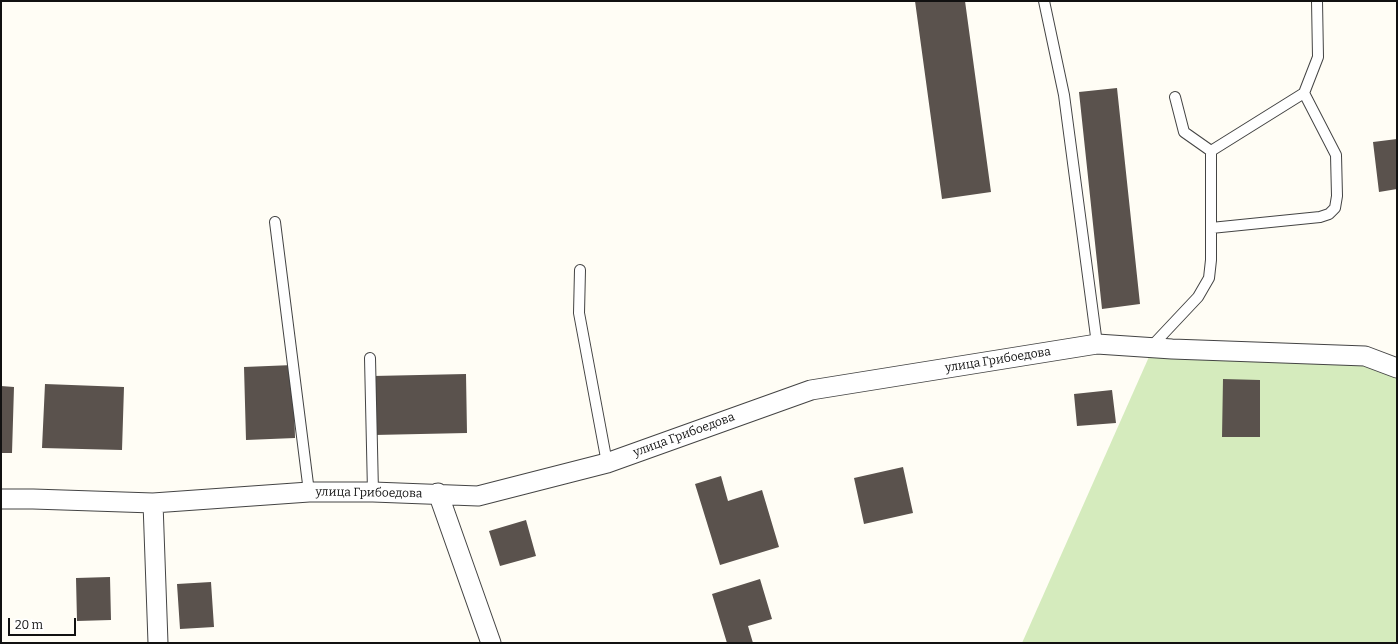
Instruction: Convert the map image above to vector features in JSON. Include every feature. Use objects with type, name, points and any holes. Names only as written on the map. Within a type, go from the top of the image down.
[{"type":"street","name":"улица Грибоедова","points":[[1,499],[153,503],[309,492],[373,492],[478,496],[607,463],[811,390],[1097,344],[1150,348],[1365,356],[1397,368]]},
{"type":"street","points":[[438,494],[491,643]]},
{"type":"street","points":[[153,503],[158,643]]},
{"type":"lane","points":[[1044,1],[1064,95],[1097,344]]},
{"type":"lane","points":[[1211,151],[1304,93],[1318,57],[1317,1]]},
{"type":"lane","points":[[1211,228],[1320,217],[1329,214],[1335,208],[1337,196],[1336,155],[1304,93]]},
{"type":"lane","points":[[1175,97],[1184,132],[1211,151]]},
{"type":"lane","points":[[1150,348],[1204,289],[1209,278],[1211,228],[1211,151]]},
{"type":"lane","points":[[275,222],[309,492]]},
{"type":"lane","points":[[580,270],[579,313],[607,463]]},
{"type":"lane","points":[[370,358],[373,492]]},
{"type":"green space","points":[[1152,350],[1397,366],[1397,643],[1022,643]]},
{"type":"building","points":[[915,1],[965,1],[991,192],[942,199]]},
{"type":"building","points":[[1117,88],[1140,304],[1102,309],[1079,92]]},
{"type":"building","points":[[1397,139],[1397,189],[1379,192],[1373,142]]},
{"type":"building","points":[[293,365],[295,438],[246,440],[244,367]]},
{"type":"building","points":[[466,374],[467,433],[374,435],[373,376]]},
{"type":"building","points":[[1223,379],[1260,380],[1260,437],[1222,437]]},
{"type":"building","points":[[45,384],[124,387],[122,450],[42,448]]},
{"type":"building","points":[[1,386],[14,387],[12,453],[1,453]]},
{"type":"building","points":[[1112,390],[1116,423],[1077,426],[1074,394]]},
{"type":"building","points":[[903,467],[913,513],[864,524],[854,478]]},
{"type":"building","points":[[721,476],[728,501],[762,490],[779,547],[720,565],[695,484]]},
{"type":"building","points":[[526,520],[536,556],[500,566],[489,531]]},
{"type":"building","points":[[110,577],[111,620],[77,621],[76,578]]},
{"type":"building","points":[[760,579],[772,619],[748,626],[753,643],[727,643],[712,594]]},
{"type":"building","points":[[211,582],[214,627],[180,629],[177,584]]}]
